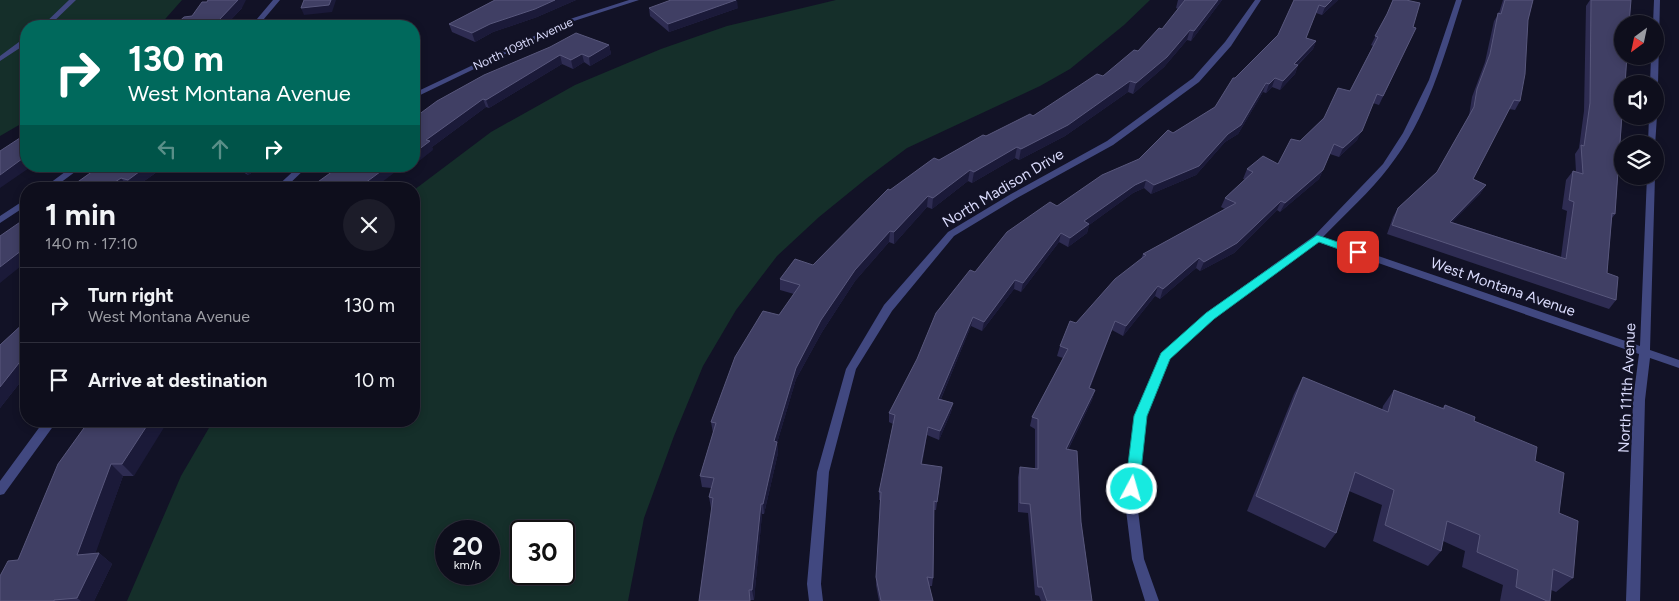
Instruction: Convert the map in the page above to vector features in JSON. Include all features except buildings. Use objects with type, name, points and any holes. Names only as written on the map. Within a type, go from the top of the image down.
[{"type":"street","points":[[52,20],[73,0]]},
{"type":"street","points":[[259,20],[277,0]]},
{"type":"street","name":"North 109th Avenue","points":[[420,93],[572,20],[636,0]]},
{"type":"street","name":"North Madison Drive","points":[[816,601],[814,584],[823,472],[851,369],[888,308],[952,234],[1014,196],[1110,143],[1196,80],[1228,44],[1258,0]]},
{"type":"street","points":[[1152,601],[1138,559],[1130,502],[1140,416],[1166,356],[1210,316],[1317,238],[1386,166],[1407,133],[1433,80],[1459,0]]},
{"type":"street","points":[[1654,75],[1657,0]]},
{"type":"street","points":[[0,59],[20,45]]},
{"type":"street","points":[[56,182],[70,172]]},
{"type":"street","points":[[286,182],[297,172]]},
{"type":"street","name":"North 111th Avenue","points":[[1633,601],[1639,400],[1645,352],[1651,185]]},
{"type":"street","points":[[0,220],[20,206]]},
{"type":"street","name":"West Montana Avenue","points":[[1317,238],[1679,364]]},
{"type":"street","points":[[0,490],[47,427]]},
{"type":"green space","points":[[0,0],[182,0],[164,20],[20,20],[20,124],[0,136]]},
{"type":"green space","points":[[836,0],[1150,0],[1124,25],[1070,69],[1040,86],[907,148],[819,217],[777,256],[736,310],[703,366],[674,436],[644,518],[628,601],[127,601],[181,476],[210,427],[420,427],[420,185],[491,132],[575,85],[661,49],[727,26]]},
{"type":"route","points":[[1132,489],[1140,416],[1166,356],[1210,316],[1317,238],[1358,252]]}]
